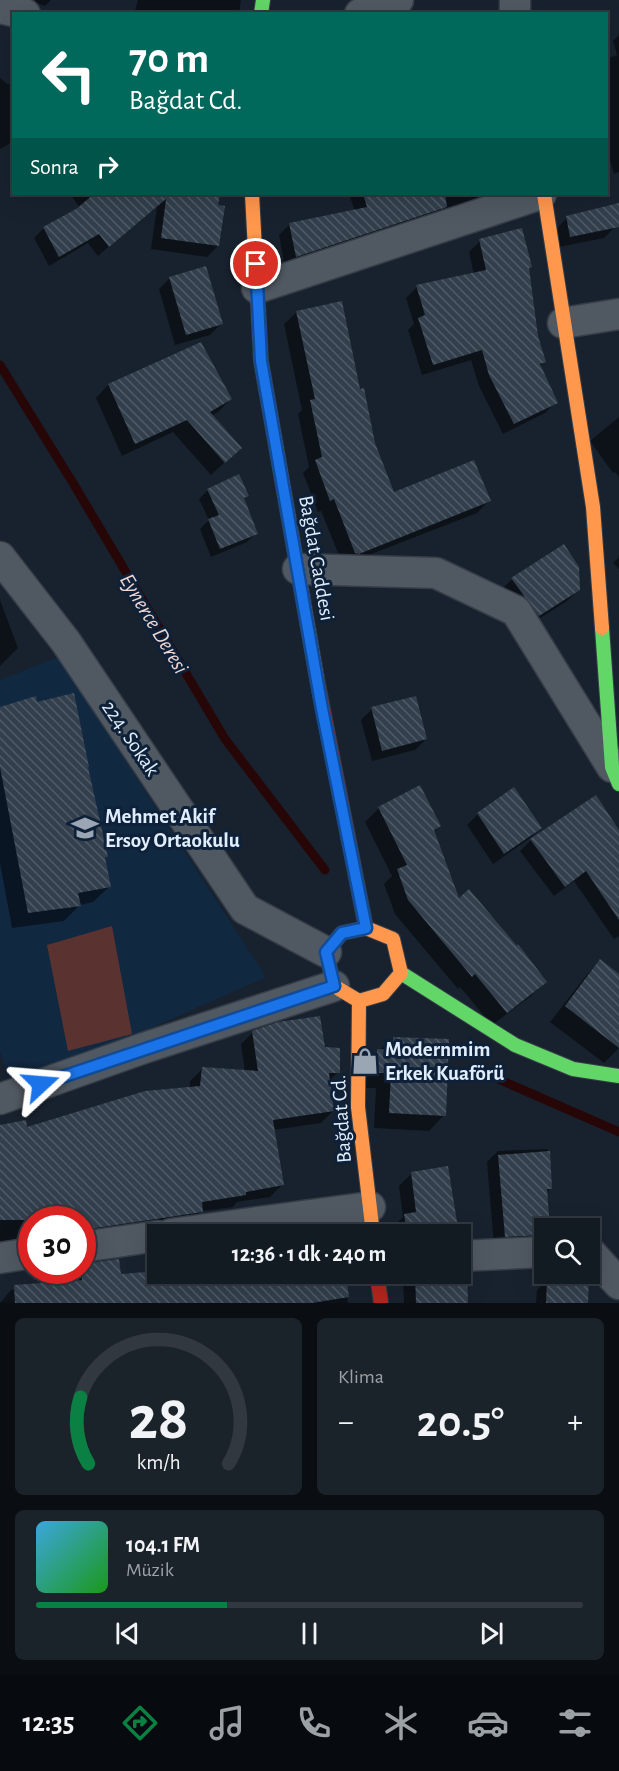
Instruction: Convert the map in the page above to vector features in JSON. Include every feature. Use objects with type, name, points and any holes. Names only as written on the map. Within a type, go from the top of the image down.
[{"type":"main road","name":"Bağdat Caddesi","points":[[252,195],[261,361],[322,709],[366,928]]},
{"type":"main road","points":[[543,195],[593,507],[615,775]]},
{"type":"main road","points":[[326,952],[342,933],[366,928],[393,939],[401,973],[515,1045],[573,1070],[619,1076]]},
{"type":"main road","name":"Bağdat Cd.","points":[[326,952],[346,994],[371,1221]]},
{"type":"main road","points":[[346,994],[383,994],[401,973]]},
{"type":"main road","points":[[378,1284],[381,1303]]},
{"type":"street","points":[[365,12],[398,0]]},
{"type":"street","points":[[0,8],[17,12]]},
{"type":"street","points":[[257,288],[540,195]]},
{"type":"street","points":[[563,324],[619,314]]},
{"type":"street","name":"224. Sokak","points":[[0,557],[66,642],[245,909],[326,952]]},
{"type":"street","points":[[298,569],[436,573],[516,611],[615,775]]},
{"type":"street","points":[[0,1099],[144,1048],[346,994]]},
{"type":"street","points":[[325,1224],[371,1221]]},
{"type":"street","points":[[96,1244],[147,1237]]},
{"type":"street","points":[[471,1255],[534,1252]]},
{"type":"street","points":[[0,1258],[18,1256]]},
{"type":"street","points":[[600,1263],[619,1284]]},
{"type":"shaded area","name":"Mehmet Akif Ersoy Ortaokulu","points":[[58,657],[266,977],[140,1033],[10,1083],[0,1052],[0,680]]},
{"type":"shaded area","points":[[112,926],[132,1034],[68,1051],[47,945]]},
{"type":"building","points":[[93,195],[220,195],[218,205],[225,206],[219,246],[161,238],[166,199],[109,247],[99,234],[59,257],[43,227],[76,209]]},
{"type":"building","points":[[363,195],[445,195],[447,207],[296,257],[289,223],[367,207]]},
{"type":"building","points":[[619,203],[619,227],[570,237],[566,216]]},
{"type":"building","points":[[522,228],[532,267],[529,268],[538,336],[546,362],[540,364],[558,403],[514,424],[489,375],[482,350],[433,365],[418,318],[425,315],[416,285],[486,270],[479,239]]},
{"type":"building","points":[[206,266],[223,324],[186,335],[169,277]]},
{"type":"building","points":[[342,301],[360,389],[364,388],[375,443],[394,492],[474,460],[491,501],[359,554],[355,553],[334,499],[330,501],[315,460],[322,457],[310,400],[315,399],[296,311]]},
{"type":"building","points":[[201,342],[232,399],[210,412],[242,448],[225,463],[187,420],[135,444],[108,384]]},
{"type":"building","points":[[239,474],[249,496],[244,498],[258,534],[220,549],[208,519],[219,515],[207,489]]},
{"type":"building","points":[[564,544],[579,567],[580,590],[539,616],[511,578]]},
{"type":"building","points":[[74,693],[108,857],[105,857],[111,887],[78,893],[81,906],[28,913],[0,767],[0,707],[36,696],[37,702]]},
{"type":"building","points":[[416,696],[427,739],[382,751],[371,707]]},
{"type":"building","points":[[420,785],[441,826],[434,830],[459,898],[469,889],[517,946],[518,944],[547,982],[507,1013],[475,974],[472,977],[408,900],[397,869],[407,865],[378,807]]},
{"type":"building","points":[[514,787],[542,828],[504,854],[477,813]]},
{"type":"building","points":[[596,795],[619,830],[619,920],[586,871],[565,887],[530,839]]},
{"type":"building","points":[[600,959],[619,974],[619,1048],[565,1006]]},
{"type":"building","points":[[320,1016],[325,1047],[340,1048],[340,1073],[329,1073],[334,1111],[273,1120],[284,1185],[246,1192],[246,1195],[202,1202],[203,1212],[96,1228],[96,1206],[18,1206],[18,1220],[0,1220],[0,1125],[26,1120],[27,1127],[145,1091],[200,1086],[202,1067],[258,1071],[252,1031],[278,1022]]},
{"type":"building","points":[[393,1037],[449,1039],[446,1116],[389,1113],[391,1073],[377,1073],[377,1049],[392,1050]]},
{"type":"building","points":[[550,1151],[552,1189],[547,1189],[549,1218],[534,1218],[534,1236],[505,1237],[498,1155]]},
{"type":"building","points":[[448,1166],[457,1224],[406,1224],[404,1214],[416,1212],[411,1172]]},
{"type":"building","points":[[119,1259],[121,1274],[147,1272],[147,1284],[347,1284],[349,1297],[312,1303],[15,1303],[14,1285],[96,1284],[96,1262]]},
{"type":"building","points":[[415,1284],[467,1284],[468,1303],[416,1303]]},
{"type":"building","points":[[547,1284],[589,1284],[588,1303],[546,1303]]},
{"type":"waterway","name":"Eynerce Deresi","points":[[0,365],[225,739],[325,870]]},
{"type":"waterway","points":[[489,1075],[619,1132]]},
{"type":"traffic: fast","points":[[261,12],[263,0]]},
{"type":"traffic: fast","points":[[602,628],[612,767],[619,784]]},
{"type":"traffic: fast","points":[[401,973],[515,1045],[573,1069],[619,1076]]},
{"type":"traffic: slow","points":[[252,195],[261,361],[317,679]]},
{"type":"traffic: slow","points":[[544,195],[593,507],[602,628]]},
{"type":"traffic: slow","points":[[366,928],[393,939],[401,973],[383,994],[359,1001],[334,986],[326,952],[342,933],[366,928]]},
{"type":"traffic: slow","points":[[359,1001],[358,1107],[372,1224]]},
{"type":"traffic: jam","points":[[317,679],[366,928]]},
{"type":"traffic: jam","points":[[378,1284],[381,1303]]},
{"type":"place","name":"Mehmet Akif Ersoy Ortaokulu","points":[[85,828]]},
{"type":"place","name":"Modernmim Erkek Kuaförü","points":[[365,1061]]},
{"type":"route","points":[[41,1084],[334,986],[326,952],[342,933],[366,928],[322,709],[261,361],[256,264]]}]
